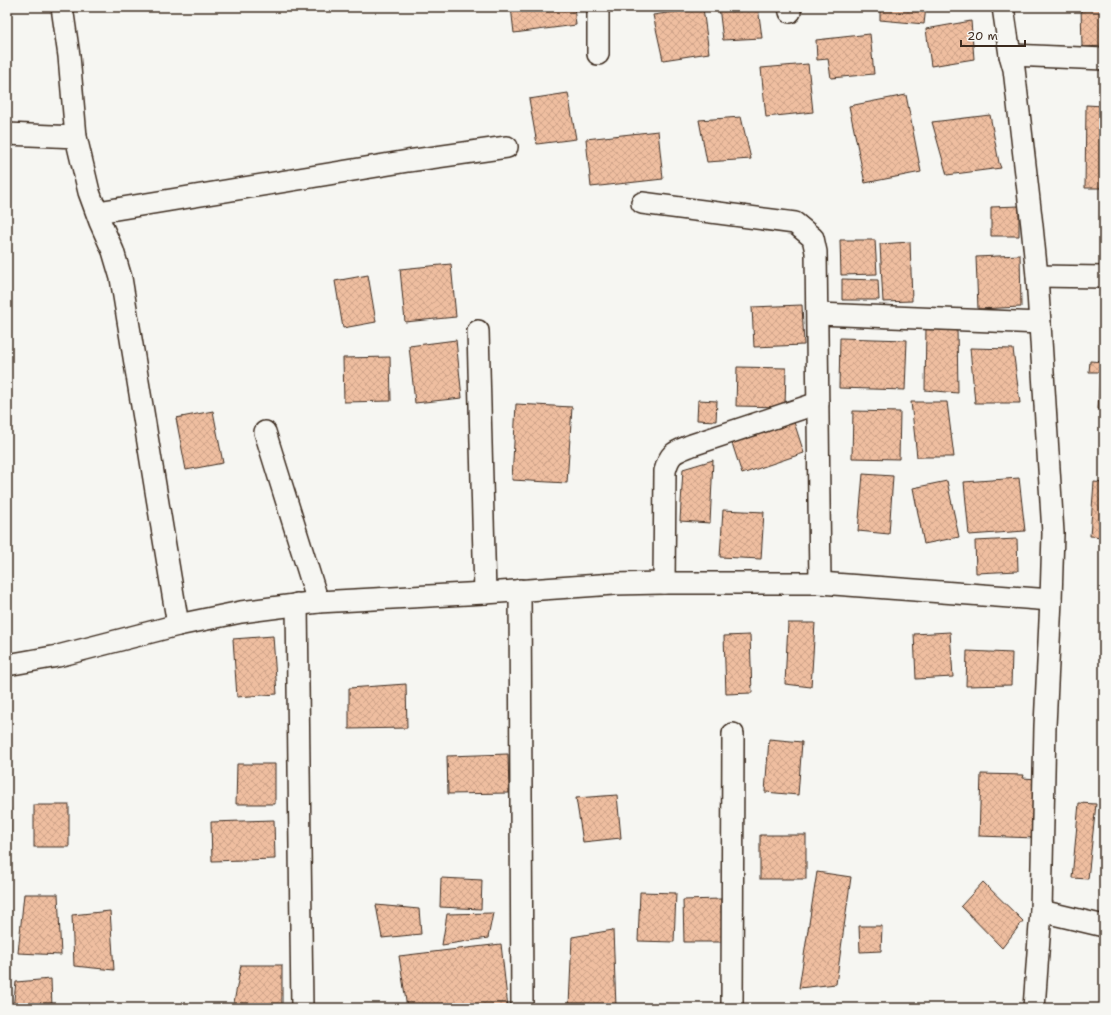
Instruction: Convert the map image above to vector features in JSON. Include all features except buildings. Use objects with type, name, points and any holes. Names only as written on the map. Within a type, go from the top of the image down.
[{"type":"street","points":[[62,7],[70,56],[76,137],[90,192],[98,212],[100,222],[113,250],[121,278],[178,625]]},
{"type":"street","points":[[598,7],[598,54]]},
{"type":"street","points":[[1003,7],[1016,85],[1037,276],[1053,533],[1041,911],[1034,1008]]},
{"type":"street","points":[[1010,55],[1104,59]]},
{"type":"street","points":[[7,134],[76,137]]},
{"type":"street","points":[[98,212],[507,147]]},
{"type":"street","points":[[642,203],[795,223],[813,238],[816,252],[818,314],[820,583]]},
{"type":"street","points":[[1037,276],[1104,277]]},
{"type":"street","points":[[818,314],[1040,323]]},
{"type":"street","points":[[478,330],[484,593]]},
{"type":"street","points":[[664,582],[665,471],[670,456],[692,445],[818,403]]},
{"type":"street","points":[[266,432],[318,602]]},
{"type":"street","points":[[7,665],[58,656],[178,625],[240,612],[318,602],[664,582],[820,583],[1051,600]]},
{"type":"street","points":[[520,590],[522,1008]]},
{"type":"street","points":[[297,604],[302,1008]]},
{"type":"street","points":[[732,1008],[733,734]]},
{"type":"street","points":[[1041,911],[1104,926]]}]
